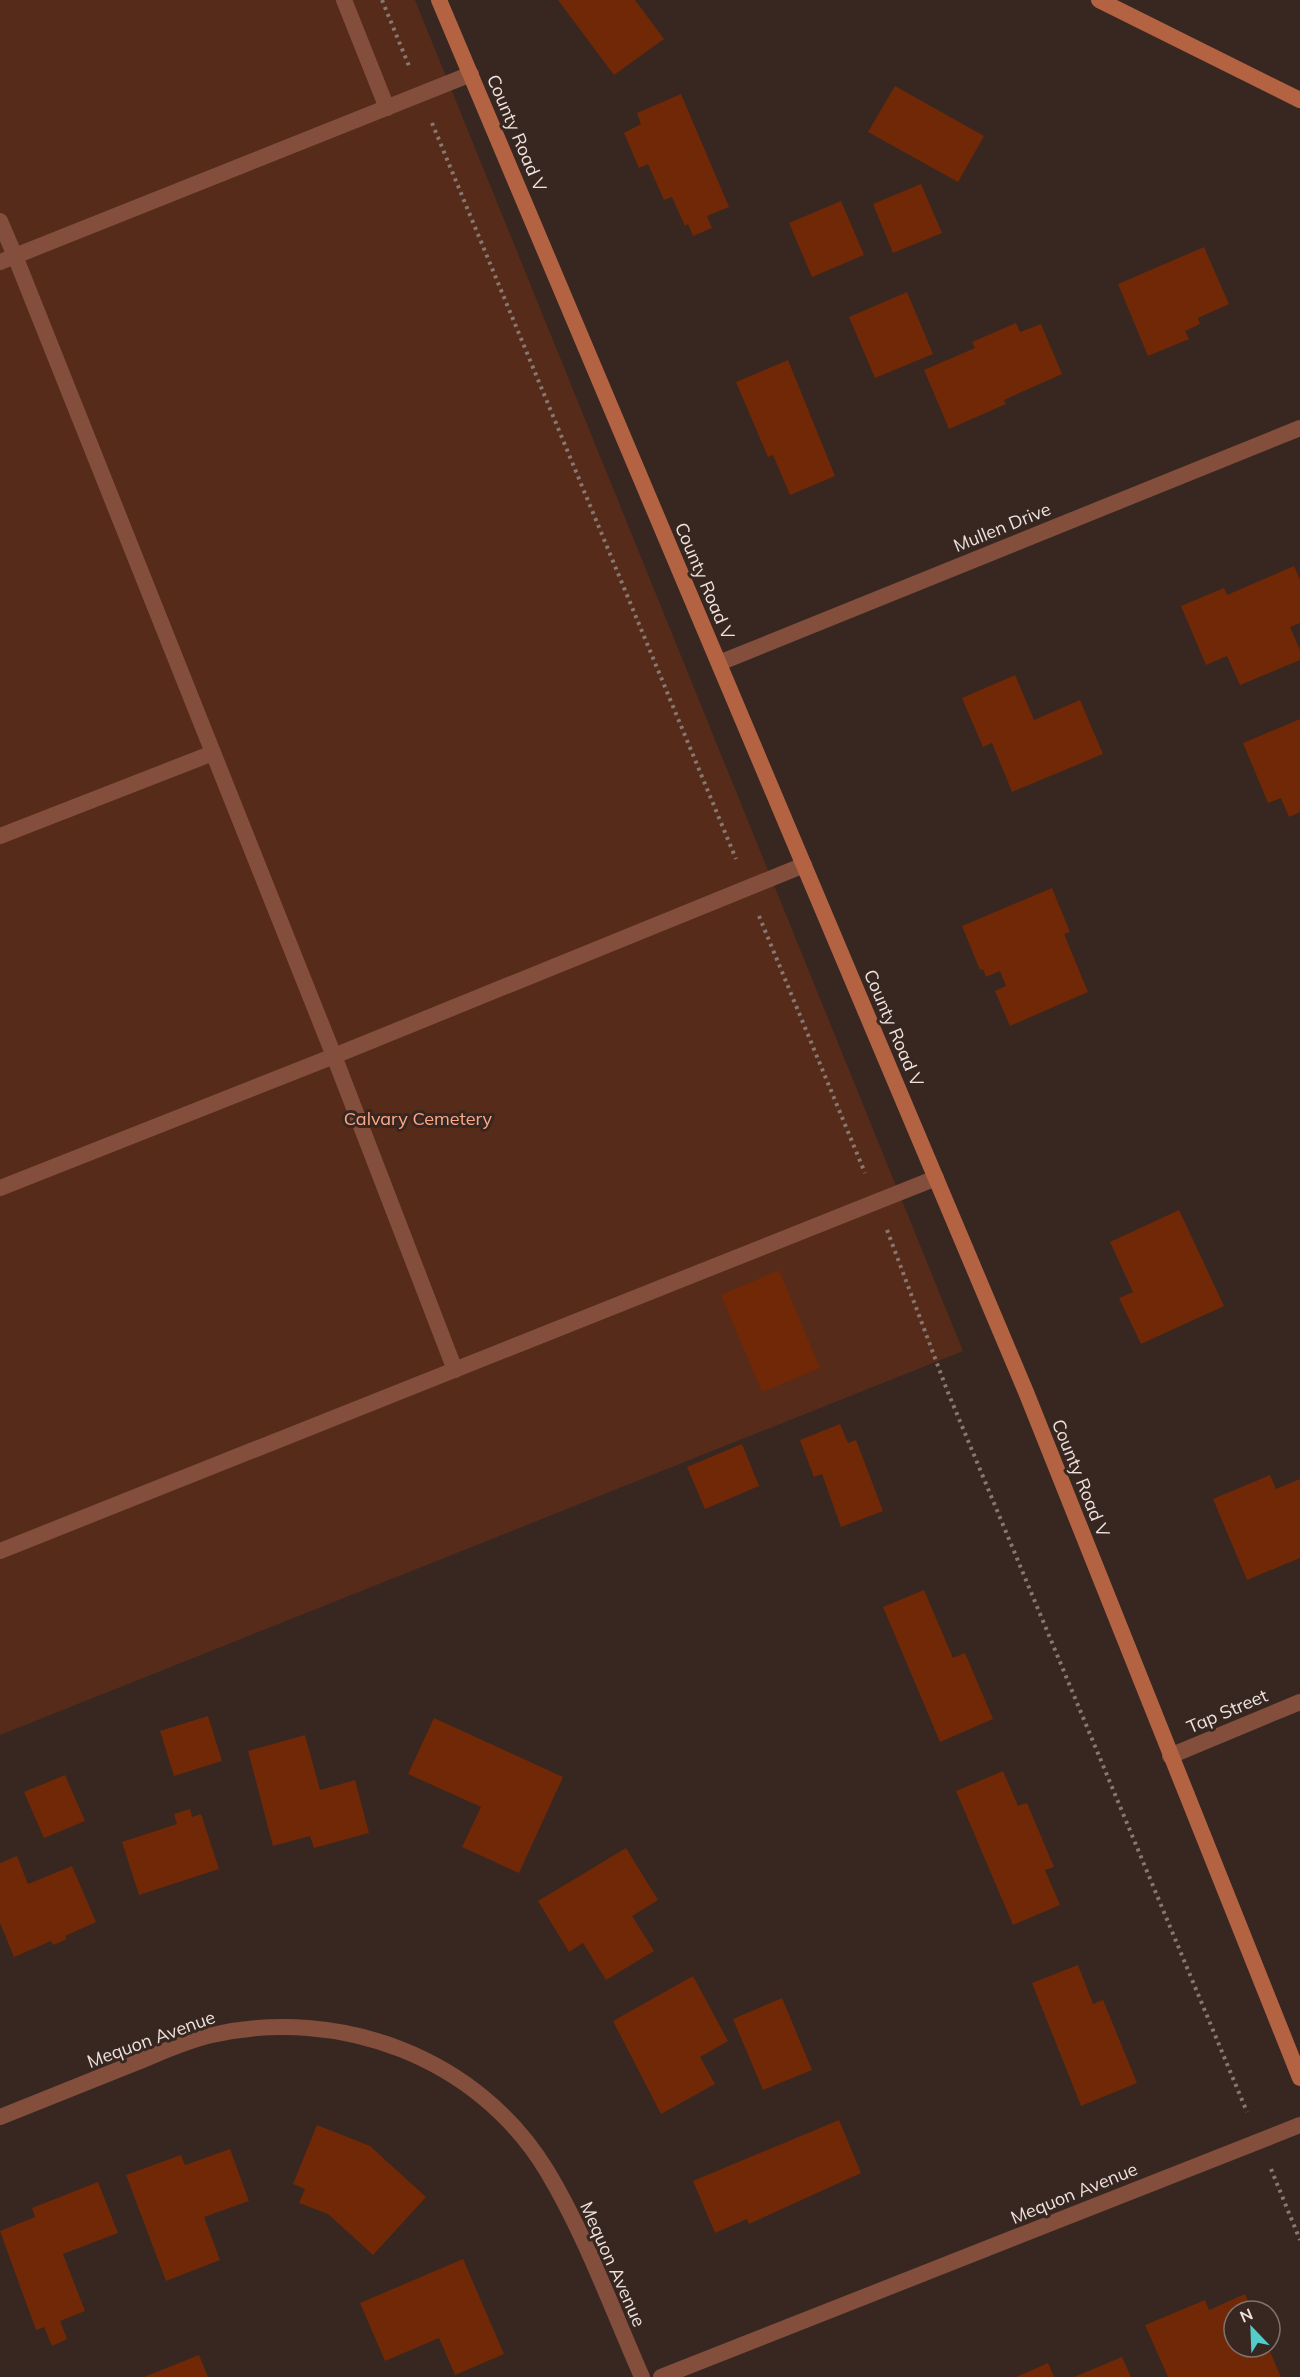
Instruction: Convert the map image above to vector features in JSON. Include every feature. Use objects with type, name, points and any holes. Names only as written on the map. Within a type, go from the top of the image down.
[{"type":"main road","name":"County Road V","points":[[439,0],[1026,1392],[1300,2078]]},
{"type":"main road","points":[[1099,0],[1300,100]]},
{"type":"street","points":[[344,0],[387,108]]},
{"type":"street","points":[[7,259],[471,74]]},
{"type":"street","points":[[0,221],[7,259],[213,753],[334,1056],[455,1370]]},
{"type":"street","name":"Mullen Drive","points":[[719,663],[1300,428]]},
{"type":"street","points":[[0,836],[213,753]]},
{"type":"street","points":[[0,1188],[334,1056],[804,865]]},
{"type":"street","points":[[0,1551],[936,1178]]},
{"type":"street","name":"Tap Street","points":[[1170,1756],[1300,1702]]},
{"type":"street","name":"Mequon Avenue","points":[[0,2117],[189,2042],[241,2029],[294,2026],[337,2030],[409,2052],[456,2078],[482,2097],[528,2143],[562,2198],[642,2377]]},
{"type":"street","name":"Mequon Avenue","points":[[661,2377],[1300,2125]]},
{"type":"path","points":[[382,0],[877,1202],[947,1390],[1300,2240]]},
{"type":"green space","name":"Calvary Cemetery","points":[[0,0],[415,0],[963,1351],[0,1735]]},
{"type":"building","points":[[558,0],[635,0],[664,39],[614,75]]},
{"type":"building","points":[[895,86],[984,136],[958,182],[868,132]]},
{"type":"building","points":[[681,94],[729,207],[707,216],[712,228],[693,236],[688,224],[685,226],[672,197],[664,200],[648,164],[639,168],[624,133],[641,124],[637,113]]},
{"type":"building","points":[[921,184],[942,233],[893,253],[873,204]]},
{"type":"building","points":[[841,201],[864,255],[812,277],[789,223]]},
{"type":"building","points":[[1204,247],[1229,304],[1198,318],[1200,324],[1185,331],[1189,339],[1148,356],[1118,284]]},
{"type":"building","points":[[907,292],[933,354],[875,378],[849,317]]},
{"type":"building","points":[[1016,323],[1020,332],[1041,324],[1062,374],[1004,400],[1006,404],[949,429],[924,370],[975,348],[972,342]]},
{"type":"building","points":[[788,360],[835,476],[790,495],[773,455],[768,457],[736,382]]},
{"type":"building","points":[[1294,566],[1300,580],[1300,623],[1290,627],[1300,650],[1300,660],[1240,685],[1227,656],[1206,665],[1181,606],[1224,588],[1227,595]]},
{"type":"building","points":[[1015,675],[1034,720],[1080,700],[1103,754],[1012,792],[992,743],[983,747],[962,698]]},
{"type":"building","points":[[1300,719],[1300,812],[1289,817],[1281,798],[1268,803],[1243,743]]},
{"type":"building","points":[[1052,888],[1070,932],[1064,934],[1088,992],[1010,1026],[995,991],[1006,986],[1000,971],[986,977],[983,969],[980,970],[962,926]]},
{"type":"building","points":[[1179,1210],[1224,1306],[1141,1344],[1119,1298],[1133,1292],[1110,1242]]},
{"type":"building","points":[[779,1270],[820,1368],[762,1392],[721,1295]]},
{"type":"building","points":[[840,1424],[848,1443],[856,1440],[883,1511],[841,1527],[822,1474],[814,1477],[800,1440]]},
{"type":"building","points":[[742,1444],[759,1486],[705,1509],[687,1467]]},
{"type":"building","points":[[1270,1475],[1276,1489],[1300,1479],[1300,1558],[1247,1580],[1213,1499]]},
{"type":"building","points":[[924,1590],[953,1658],[965,1653],[993,1719],[940,1742],[883,1607]]},
{"type":"building","points":[[208,1716],[222,1761],[174,1776],[160,1731]]},
{"type":"building","points":[[434,1718],[563,1777],[519,1873],[462,1847],[481,1807],[408,1774]]},
{"type":"building","points":[[305,1735],[320,1790],[355,1780],[369,1833],[314,1848],[310,1836],[273,1846],[248,1751]]},
{"type":"building","points":[[1003,1771],[1018,1806],[1027,1803],[1054,1867],[1045,1870],[1060,1905],[1013,1925],[956,1791]]},
{"type":"building","points":[[65,1775],[85,1821],[44,1838],[24,1792]]},
{"type":"building","points":[[190,1809],[192,1817],[201,1814],[219,1869],[139,1895],[122,1842],[177,1824],[174,1814]]},
{"type":"building","points":[[626,1848],[658,1900],[632,1916],[654,1951],[606,1980],[583,1943],[569,1952],[538,1901]]},
{"type":"building","points":[[17,1856],[28,1884],[72,1866],[96,1922],[65,1936],[67,1939],[53,1945],[51,1941],[14,1957],[0,1923],[0,1863]]},
{"type":"building","points":[[1078,1965],[1093,2004],[1103,2000],[1137,2083],[1081,2106],[1032,1983]]},
{"type":"building","points":[[693,1976],[728,2041],[700,2057],[715,2084],[661,2114],[613,2021]]},
{"type":"building","points":[[782,1998],[812,2070],[763,2090],[733,2019]]},
{"type":"building","points":[[839,2120],[861,2173],[749,2224],[747,2219],[715,2233],[693,2181]]},
{"type":"building","points":[[317,2125],[370,2146],[426,2197],[373,2255],[328,2214],[299,2203],[305,2189],[293,2184]]},
{"type":"building","points":[[230,2149],[249,2201],[204,2217],[220,2260],[166,2281],[126,2175],[181,2155],[185,2165]]},
{"type":"building","points":[[98,2182],[118,2233],[63,2254],[85,2311],[60,2321],[67,2339],[52,2346],[44,2327],[36,2330],[0,2231],[35,2217],[32,2208]]},
{"type":"building","points":[[463,2259],[504,2354],[455,2375],[439,2338],[385,2361],[360,2303]]},
{"type":"building","points":[[1245,2294],[1247,2299],[1234,2299]]},
{"type":"building","points":[[1205,2300],[1209,2310],[1222,2304],[1222,2359],[1273,2359],[1281,2377],[1168,2377],[1145,2325]]},
{"type":"building","points":[[199,2355],[208,2377],[144,2377]]},
{"type":"building","points":[[1122,2357],[1131,2377],[1074,2377]]},
{"type":"building","points":[[1048,2363],[1054,2377],[1016,2377]]}]
